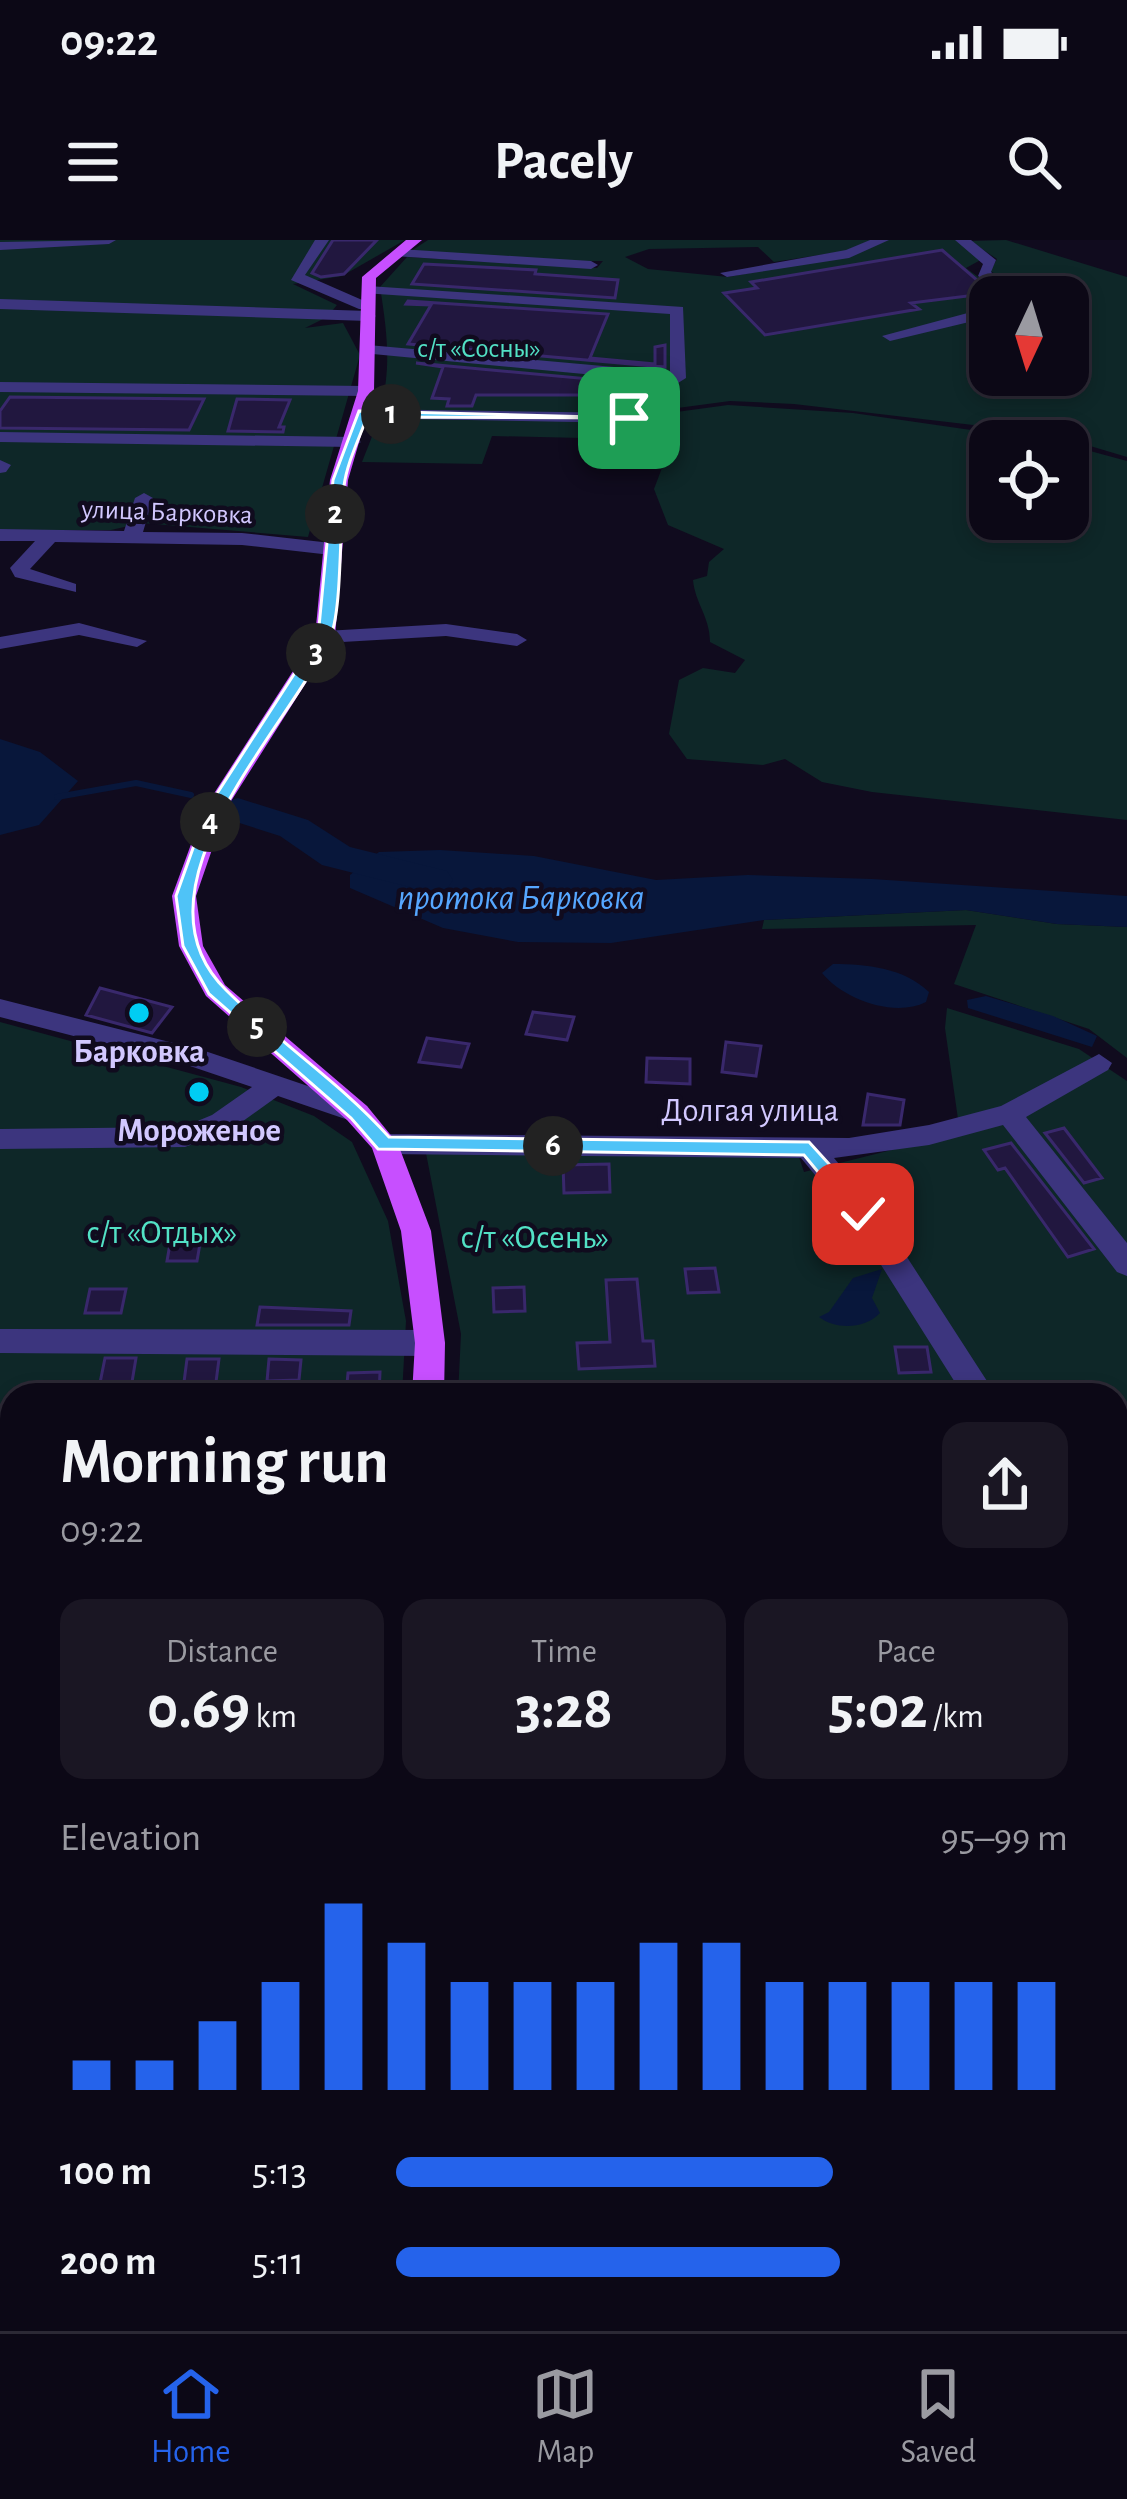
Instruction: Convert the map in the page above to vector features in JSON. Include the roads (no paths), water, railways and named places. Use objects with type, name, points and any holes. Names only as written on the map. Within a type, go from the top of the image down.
[{"type":"main road","points":[[415,240],[369,278],[366,391],[363,414],[338,480],[325,637],[214,809],[184,896],[191,946],[215,990],[357,1113],[384,1144],[416,1231],[430,1343],[428,1383]]},
{"type":"street","points":[[0,246],[109,240]]},
{"type":"street","points":[[322,240],[296,277],[368,305]]},
{"type":"street","points":[[727,273],[849,254],[882,240]]},
{"type":"street","points":[[962,240],[989,257],[991,263],[983,273],[987,276]]},
{"type":"street","points":[[399,253],[591,265]]},
{"type":"street","points":[[0,304],[678,310],[678,378],[368,350]]},
{"type":"street","points":[[890,336],[969,317]]},
{"type":"street","points":[[0,387],[366,391]]},
{"type":"street","points":[[363,414],[629,418]]},
{"type":"street","points":[[0,437],[352,442]]},
{"type":"street","points":[[131,536],[144,498]]},
{"type":"street","name":"улица Барковка","points":[[0,535],[242,539],[331,549]]},
{"type":"street","points":[[50,536],[20,568],[25,577],[69,588]]},
{"type":"street","points":[[0,643],[79,628],[137,641]]},
{"type":"street","points":[[325,637],[446,630],[518,640]]},
{"type":"street","points":[[0,1008],[94,1029],[357,1113]]},
{"type":"street","name":"Долгая улица","points":[[384,1144],[849,1148],[929,1135],[1009,1114],[1099,1063]]},
{"type":"street","points":[[0,1139],[185,1137],[222,1123],[275,1085]]},
{"type":"street","points":[[1009,1114],[1127,1264]]},
{"type":"street","points":[[809,1148],[863,1214],[972,1383]]},
{"type":"street","points":[[0,1341],[430,1343]]},
{"type":"water","points":[[0,739],[40,752],[78,781],[39,825],[0,835]]},
{"type":"water","name":"протока Барковка","points":[[379,852],[534,856],[656,880],[748,875],[872,879],[1127,896],[1127,927],[1057,924],[966,910],[764,920],[611,943],[518,942],[443,928],[350,888],[350,875]]},
{"type":"water","points":[[833,964],[897,973],[929,992],[926,1002],[899,1008],[856,998],[822,973]]},
{"type":"water","points":[[986,996],[1053,1016],[1097,1036],[1092,1047],[968,1008],[967,1000]]},
{"type":"water","points":[[882,1269],[872,1298],[880,1313],[874,1318],[850,1326],[819,1317],[829,1312],[853,1278]]},
{"type":"waterway","points":[[57,797],[136,783],[191,795]]},
{"type":"waterway","points":[[238,810],[294,828],[336,856],[433,880]]},
{"type":"place","name":"Барковка","points":[[139,1013]]},
{"type":"place","name":"Мороженое","points":[[199,1092]]},
{"type":"park label","name":"с/т «Сосны»","points":[[479,348]]},
{"type":"park label","name":"с/т «Отдых»","points":[[162,1233]]},
{"type":"park label","name":"с/т «Осень»","points":[[535,1238]]}]
